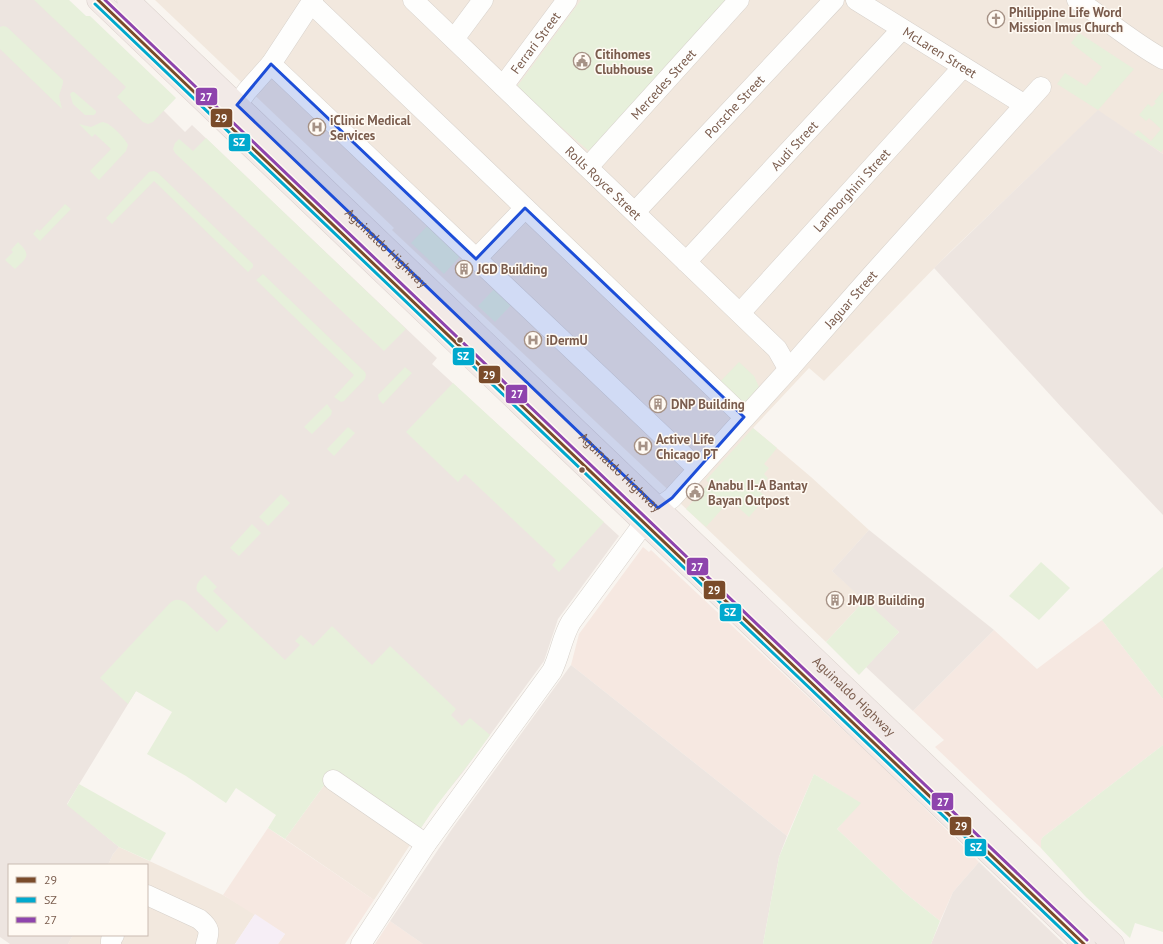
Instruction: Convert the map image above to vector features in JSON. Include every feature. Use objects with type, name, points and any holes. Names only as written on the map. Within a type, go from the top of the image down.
[{"type":"highway","name":"Aguinaldo Highway","points":[[98,0],[651,515],[911,764],[1113,944]]},
{"type":"highway","name":"Aguinaldo Highway","points":[[128,0],[237,105],[651,515]]},
{"type":"highway","name":"Aguinaldo Highway","points":[[911,764],[1084,944]]},
{"type":"street","name":"Rolls Royce Street","points":[[413,0],[778,350],[785,363],[790,368]]},
{"type":"street","points":[[454,40],[483,0]]},
{"type":"street","name":"Ferrari Street","points":[[503,86],[567,0]]},
{"type":"street","name":"Mercedes Street","points":[[588,167],[739,0]]},
{"type":"street","name":"Porsche Street","points":[[635,212],[834,0]]},
{"type":"street","name":"McLaren Street","points":[[856,0],[1025,105]]},
{"type":"street","points":[[1077,0],[1094,11],[1130,39],[1163,59]]},
{"type":"street","points":[[237,105],[270,64],[312,2],[744,417]]},
{"type":"street","name":"Audi Street","points":[[686,262],[902,29]]},
{"type":"street","points":[[270,64],[698,469]]},
{"type":"street","name":"Lamborghini Street","points":[[740,313],[963,66]]},
{"type":"street","name":"Jaguar Street","points":[[361,944],[426,844],[552,671],[558,658],[564,636],[571,622],[651,515],[672,498],[1041,87]]},
{"type":"street","points":[[476,259],[525,208]]},
{"type":"street","points":[[333,780],[426,844]]},
{"type":"street","points":[[148,896],[200,919],[206,925],[209,933],[206,944]]},
{"type":"highlighted area","points":[[271,64],[476,259],[525,208],[744,417],[672,498],[658,508],[237,105]]},
{"type":"shaded area","points":[[0,0],[61,0],[185,132],[192,125],[437,358],[432,364],[619,536],[558,619],[544,661],[463,772],[433,809],[419,831],[333,773],[136,691],[67,804],[119,847],[113,854],[108,864],[8,864],[8,936],[72,936],[68,944],[10,944],[0,937]]},
{"type":"shaded area","points":[[155,0],[1163,0],[1163,154],[1098,111],[951,251],[824,381],[809,368],[753,428],[811,477],[869,530],[832,571],[865,600],[826,642],[679,502],[680,501],[392,230],[394,228]]},
{"type":"shaded area","points":[[1098,110],[1163,154],[1163,515],[1064,410],[934,268]]},
{"type":"shaded area","points":[[869,530],[994,630],[913,711],[866,667],[899,632],[832,571]]},
{"type":"shaded area","points":[[643,547],[649,552],[651,550],[882,766],[979,862],[953,892],[940,921],[905,893],[837,829],[860,803],[814,774],[787,836],[571,665],[579,634]]},
{"type":"shaded area","points":[[1102,620],[1163,699],[1163,745],[1043,837],[1041,840],[1041,848],[935,747],[944,740],[913,711],[994,630],[1037,669]]},
{"type":"shaded area","points":[[571,665],[787,836],[779,857],[763,944],[423,944],[390,921],[452,829]]},
{"type":"shaded area","points":[[333,773],[419,831],[374,900],[285,839]]},
{"type":"shaded area","points":[[268,828],[374,900],[345,944],[278,944],[285,934],[223,895]]},
{"type":"shaded area","points":[[119,847],[223,895],[255,914],[235,944],[68,944],[72,936],[148,936],[148,864],[108,864],[113,854]]},
{"type":"shaded area","points":[[979,862],[1064,944],[931,944],[953,892]]},
{"type":"shaded area","points":[[255,914],[285,934],[278,944],[235,944]]},
{"type":"shaded area","points":[[390,921],[423,944],[375,944]]},
{"type":"green space","points":[[34,0],[69,0],[86,16],[90,16],[176,98],[153,122],[148,124],[143,122],[117,97],[126,87]]},
{"type":"green space","points":[[581,0],[726,0],[590,152],[516,88]]},
{"type":"green space","points":[[0,27],[7,27],[63,80],[59,96],[62,109],[0,49]]},
{"type":"green space","points":[[1079,33],[1134,69],[1098,110],[1057,84],[1065,73],[1086,86],[1102,67],[1071,43]]},
{"type":"green space","points":[[1163,91],[1163,149],[1161,152],[1134,134],[1138,130],[1151,141],[1161,129],[1149,118],[1146,121],[1139,115],[1148,104],[1152,107],[1156,103],[1154,102]]},
{"type":"green space","points":[[74,92],[96,111],[96,113],[94,115],[85,115],[73,104],[70,94]]},
{"type":"green space","points":[[102,122],[117,131],[128,145],[126,151],[99,180],[90,171],[111,149],[95,134],[92,137],[79,124],[91,127]]},
{"type":"green space","points":[[206,138],[406,329],[384,351],[175,153],[173,149],[175,143],[179,139],[193,151]]},
{"type":"green space","points":[[154,171],[158,173],[253,264],[253,267],[248,272],[154,181],[112,224],[106,218],[149,172]]},
{"type":"green space","points":[[65,204],[71,209],[40,241],[33,234],[37,229],[40,231]]},
{"type":"green space","points":[[430,223],[463,253],[444,274],[411,243]]},
{"type":"green space","points":[[18,242],[25,250],[26,256],[15,269],[5,260],[13,252],[11,250]]},
{"type":"green space","points":[[263,274],[365,372],[365,379],[344,401],[341,402],[334,397],[354,375],[256,280]]},
{"type":"green space","points":[[497,286],[514,302],[495,322],[478,306]]},
{"type":"green space","points":[[739,362],[754,376],[759,387],[744,404],[717,385]]},
{"type":"green space","points":[[405,367],[412,373],[383,404],[379,400],[378,395]]},
{"type":"green space","points":[[453,383],[604,522],[559,572],[552,565],[556,560],[465,474],[458,482],[406,432]]},
{"type":"green space","points":[[327,404],[332,411],[331,415],[312,434],[304,427]]},
{"type":"green space","points":[[348,427],[355,433],[334,456],[327,449]]},
{"type":"green space","points":[[753,428],[777,448],[764,464],[769,468],[764,474],[768,478],[758,490],[766,497],[749,517],[730,500],[706,527],[686,509],[709,483],[706,480]]},
{"type":"green space","points":[[281,494],[290,503],[268,526],[259,517]]},
{"type":"green space","points":[[252,524],[261,533],[239,556],[230,548]]},
{"type":"green space","points":[[1041,562],[1070,588],[1039,620],[1009,596]]},
{"type":"green space","points":[[1163,567],[1163,699],[1102,620]]},
{"type":"green space","points":[[205,575],[217,587],[213,591],[285,660],[300,645],[295,641],[301,635],[313,646],[332,626],[372,665],[390,646],[456,709],[451,715],[462,726],[470,718],[490,735],[419,831],[333,773],[285,839],[268,828],[276,815],[236,788],[226,803],[186,776],[147,754],[172,712],[136,691],[128,704],[100,678],[170,603],[175,600],[185,602],[217,632],[228,621],[197,591],[197,584]]},
{"type":"green space","points":[[865,600],[899,632],[859,675],[826,642]]},
{"type":"green space","points":[[1163,745],[1163,932],[1135,923],[1130,938],[1086,897],[1041,848],[1041,840]]},
{"type":"green space","points":[[814,774],[861,803],[837,829],[905,893],[940,921],[931,944],[763,944],[779,857]]},
{"type":"green space","points":[[79,784],[166,833],[150,861],[119,847],[67,805]]},
{"type":"transit line","name":"29","points":[[98,0],[1084,944]]},
{"type":"transit line","name":"27","points":[[105,0],[1087,940]]},
{"type":"transit line","name":"SZ","points":[[95,4],[1077,944]]},
{"type":"place","name":"Philippine Life Word Mission Imus Church","points":[[996,19]]},
{"type":"place","name":"Citihomes Clubhouse","points":[[582,61]]},
{"type":"place","name":"iClinic Medical Services","points":[[317,127]]},
{"type":"place","name":"JGD Building","points":[[464,269]]},
{"type":"place","name":"iDermU","points":[[533,340]]},
{"type":"place","name":"DNP Building","points":[[658,404]]},
{"type":"place","name":"Active Life Chicago PT","points":[[643,446]]},
{"type":"place","name":"Anabu II-A Bantay Bayan Outpost","points":[[695,492]]},
{"type":"place","name":"JMJB Building","points":[[835,600]]}]
